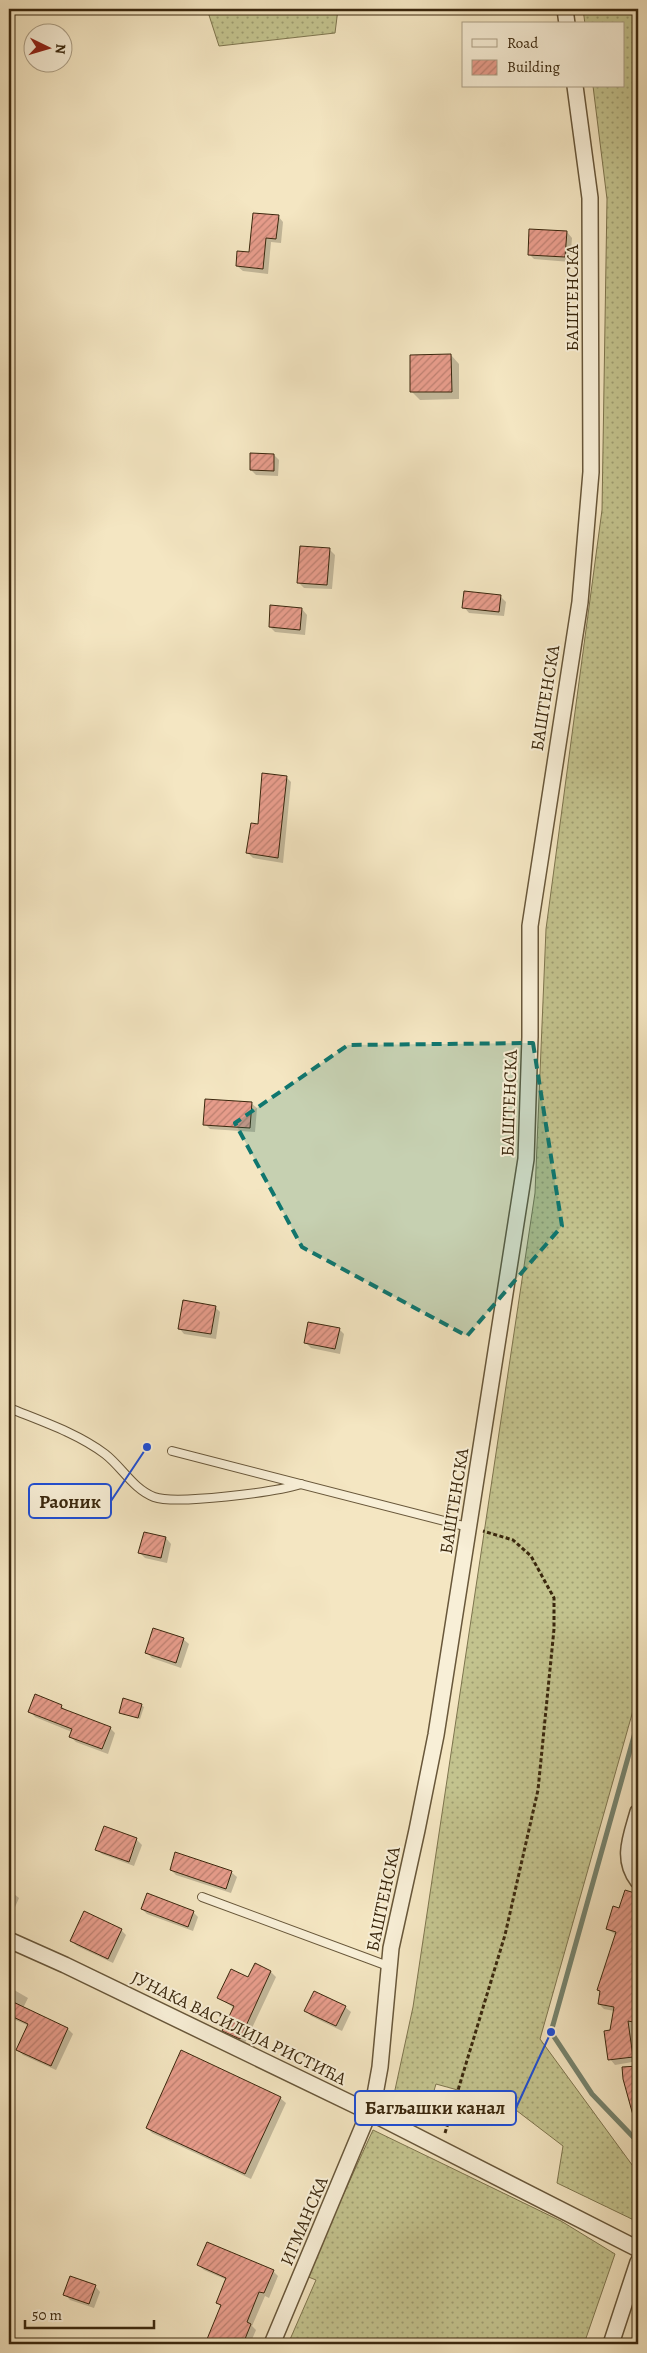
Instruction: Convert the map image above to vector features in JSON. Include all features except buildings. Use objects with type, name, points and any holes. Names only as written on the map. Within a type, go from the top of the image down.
[{"type":"street","points":[[565,9],[567,22]]},
{"type":"street","name":"БАШТЕНСКА","points":[[369,2112],[380,2067],[388,1966],[436,1735],[526,1158],[530,1037],[530,926],[580,602],[591,472],[590,198],[575,88]]},
{"type":"street","points":[[638,1812],[627,1858],[630,1870],[638,1880]]},
{"type":"street","name":"ЈУНАКА ВАСИЛИЈА РИСТИЋА","points":[[9,1940],[65,1965],[369,2112],[638,2249]]},
{"type":"street","name":"ИГМАНСКА","points":[[272,2344],[369,2112]]},
{"type":"street","points":[[611,2344],[638,2262]]},
{"type":"lane","points":[[9,1408],[54,1426],[93,1446],[117,1464],[138,1488],[161,1499],[253,1493],[285,1489],[301,1484]]},
{"type":"lane","points":[[172,1451],[468,1527]]},
{"type":"lane","points":[[202,1897],[388,1966]]},
{"type":"path","points":[[440,2149],[505,1935],[538,1790],[554,1629],[554,1598],[531,1556],[513,1540],[468,1527]]},
{"type":"highlighted area","points":[[533,1043],[562,1226],[467,1336],[302,1247],[235,1123],[348,1045]]},
{"type":"green space","points":[[207,9],[338,9],[335,33],[219,46]]},
{"type":"green space","points":[[583,9],[638,9],[638,1693],[540,2039],[638,2173],[638,2222],[557,2183],[563,2146],[508,2104],[436,2084],[425,2121],[393,2099],[413,2007],[535,1193],[546,929],[602,510],[607,199],[593,88],[624,88],[624,22],[585,22]]},
{"type":"green space","points":[[373,2130],[561,2221],[615,2254],[584,2344],[288,2344],[316,2280],[306,2276]]},
{"type":"waterway","points":[[638,1722],[551,2032],[592,2094],[638,2142]]},
{"type":"place","name":"Раоник","points":[[147,1447]]},
{"type":"place","name":"Багљашки канал","points":[[551,2032]]}]
